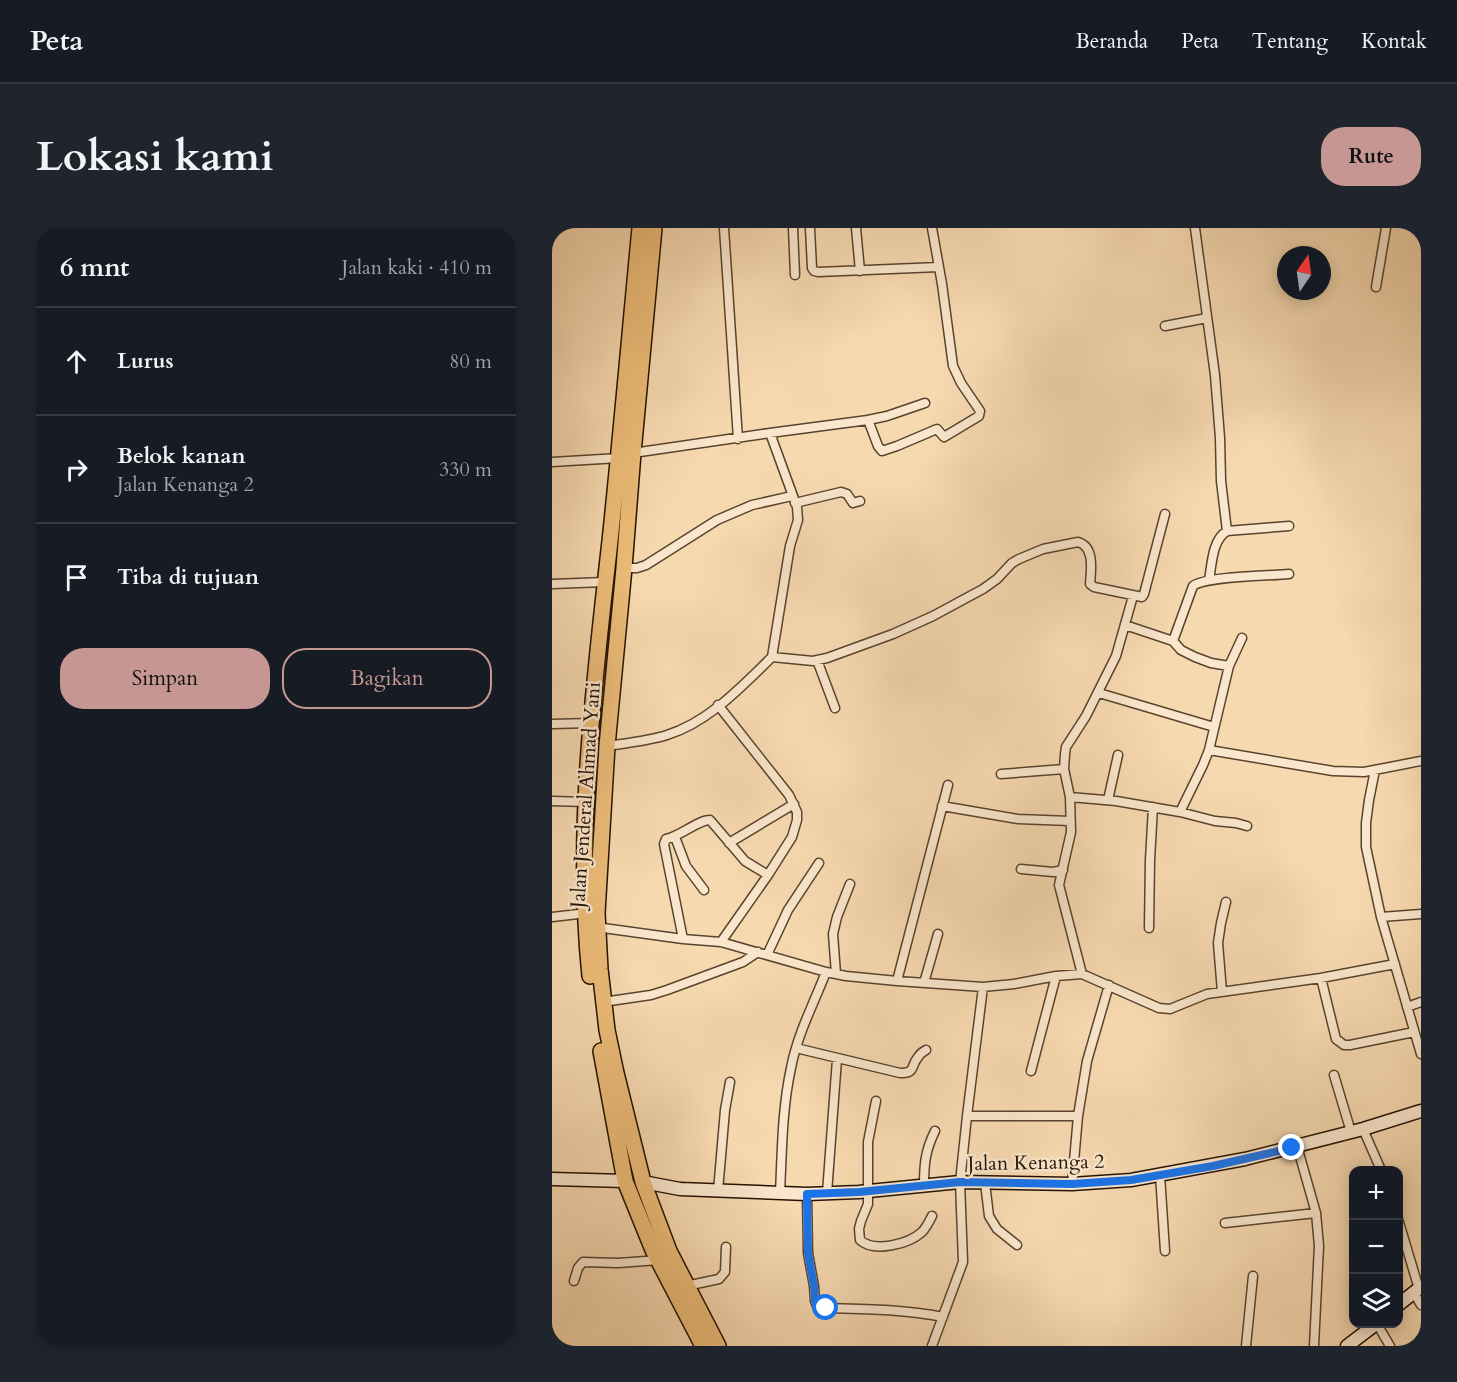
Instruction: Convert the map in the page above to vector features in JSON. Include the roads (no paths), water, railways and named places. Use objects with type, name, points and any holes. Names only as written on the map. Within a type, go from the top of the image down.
[{"type":"highway","name":"Jalan Jenderal Ahmad Yani","points":[[639,228],[626,456],[624,568],[592,920],[590,974],[598,1036],[626,1181],[659,1260],[703,1346]]},
{"type":"highway","name":"Jalan Jenderal Ahmad Yani","points":[[654,228],[626,456],[599,630],[586,807],[592,920],[607,1030],[644,1182],[669,1251],[718,1346]]},
{"type":"highway","points":[[586,807],[603,812]]},
{"type":"highway","points":[[626,1181],[644,1182]]},
{"type":"main road","name":"Jalan Kenanga 2","points":[[644,1182],[680,1189],[807,1194],[869,1191],[960,1182],[1072,1184],[1131,1180],[1224,1164],[1357,1131],[1421,1111]]},
{"type":"main road","points":[[552,1179],[626,1181]]},
{"type":"main road","points":[[1403,1301],[1418,1290]]},
{"type":"main road","points":[[1347,1346],[1370,1328]]},
{"type":"street","points":[[724,228],[738,439]]},
{"type":"street","points":[[793,228],[795,275]]},
{"type":"street","points":[[810,228],[814,271],[939,267]]},
{"type":"street","points":[[856,228],[860,270]]},
{"type":"street","points":[[872,419],[878,446],[882,451],[897,447],[937,429],[944,437],[980,416],[980,411],[961,383],[953,366],[932,228]]},
{"type":"street","points":[[1195,228],[1215,385],[1221,481],[1227,531]]},
{"type":"street","points":[[1376,287],[1386,228]]},
{"type":"street","points":[[1165,326],[1207,318]]},
{"type":"street","points":[[552,462],[626,456],[872,419],[925,403]]},
{"type":"street","points":[[607,746],[652,739],[692,724],[736,692],[772,657],[790,546],[798,520],[797,507],[771,433]]},
{"type":"street","points":[[624,568],[646,565],[711,523],[752,505],[841,492],[847,494],[853,503],[860,501]]},
{"type":"street","points":[[772,657],[817,660],[893,634],[983,589],[997,579],[1012,563],[1043,549],[1059,545],[1078,542],[1086,546],[1091,557],[1090,584],[1094,587],[1140,598],[1144,594],[1166,514]]},
{"type":"street","points":[[1209,580],[1216,545],[1222,534],[1227,531],[1289,526]]},
{"type":"street","points":[[1173,641],[1193,586],[1199,582],[1289,574]]},
{"type":"street","points":[[552,584],[605,582]]},
{"type":"street","points":[[1082,974],[1059,885],[1070,840],[1071,821],[1070,797],[1064,769],[1066,747],[1099,693],[1116,656],[1132,596]]},
{"type":"street","points":[[1125,625],[1173,641],[1181,650],[1195,657],[1229,666]]},
{"type":"street","points":[[1180,812],[1209,750],[1229,666],[1242,638]]},
{"type":"street","points":[[817,660],[835,708]]},
{"type":"street","points":[[1099,693],[1214,727]]},
{"type":"street","points":[[718,705],[789,795],[797,812],[796,829],[792,837],[721,942]]},
{"type":"street","points":[[552,724],[591,723]]},
{"type":"street","points":[[1209,750],[1334,771],[1364,772],[1421,761]]},
{"type":"street","points":[[1107,800],[1118,755]]},
{"type":"street","points":[[1000,774],[1064,769]]},
{"type":"street","points":[[1375,770],[1366,823],[1366,847],[1381,917],[1421,1054]]},
{"type":"street","points":[[897,981],[948,785]]},
{"type":"street","points":[[1070,797],[1153,807],[1247,826]]},
{"type":"street","points":[[552,801],[586,807]]},
{"type":"street","points":[[729,843],[794,804]]},
{"type":"street","points":[[942,806],[1018,819],[1071,821]]},
{"type":"street","points":[[1149,928],[1153,807]]},
{"type":"street","points":[[683,939],[664,844],[666,839],[675,837],[709,819],[749,864],[768,875]]},
{"type":"street","points":[[675,837],[686,866],[704,890]]},
{"type":"street","points":[[603,1002],[651,995],[762,954],[819,863]]},
{"type":"street","points":[[1021,869],[1053,872],[1063,870]]},
{"type":"street","points":[[836,974],[833,934],[850,884]]},
{"type":"street","points":[[1222,992],[1219,934],[1226,902]]},
{"type":"street","points":[[1381,917],[1421,914]]},
{"type":"street","points":[[552,917],[592,920],[683,939],[721,942],[826,972],[897,981],[983,987],[1082,974],[1159,1008],[1170,1009],[1182,1006],[1202,995],[1322,978],[1395,964]]},
{"type":"street","points":[[924,983],[938,934]]},
{"type":"street","points":[[780,1193],[787,1092],[791,1067],[796,1048],[826,972]]},
{"type":"street","points":[[1031,1071],[1056,976]]},
{"type":"street","points":[[1322,978],[1336,1039],[1339,1042],[1350,1045],[1414,1032]]},
{"type":"street","points":[[1072,1184],[1078,1116],[1087,1061],[1109,985]]},
{"type":"street","points":[[932,1346],[963,1262],[960,1182],[983,987]]},
{"type":"street","points":[[1407,1007],[1421,1002]]},
{"type":"street","points":[[796,1048],[900,1073],[912,1071],[919,1055],[926,1050]]},
{"type":"street","points":[[827,1193],[837,1059]]},
{"type":"street","points":[[1334,1075],[1357,1131],[1379,1166]]},
{"type":"street","points":[[718,1191],[725,1110],[730,1082]]},
{"type":"street","points":[[876,1101],[868,1142],[868,1204],[859,1229],[860,1240],[864,1245],[899,1244],[915,1238],[924,1230],[932,1216]]},
{"type":"street","points":[[967,1116],[1078,1116]]},
{"type":"street","points":[[924,1186],[924,1164],[935,1131]]},
{"type":"street","points":[[1297,1146],[1316,1213],[1319,1257],[1314,1346]]},
{"type":"street","points":[[1160,1175],[1165,1251]]},
{"type":"street","points":[[986,1183],[989,1216],[997,1229],[1017,1245]]},
{"type":"street","points":[[807,1194],[808,1253],[817,1306],[911,1312],[943,1317]]},
{"type":"street","points":[[1225,1223],[1316,1213]]},
{"type":"street","points":[[1398,1220],[1421,1305]]},
{"type":"street","points":[[686,1286],[720,1279],[725,1272],[726,1247]]},
{"type":"street","points":[[574,1281],[578,1268],[583,1262],[618,1263],[659,1260]]},
{"type":"street","points":[[1246,1346],[1253,1276]]},
{"type":"street","points":[[1379,1328],[1390,1346]]}]
